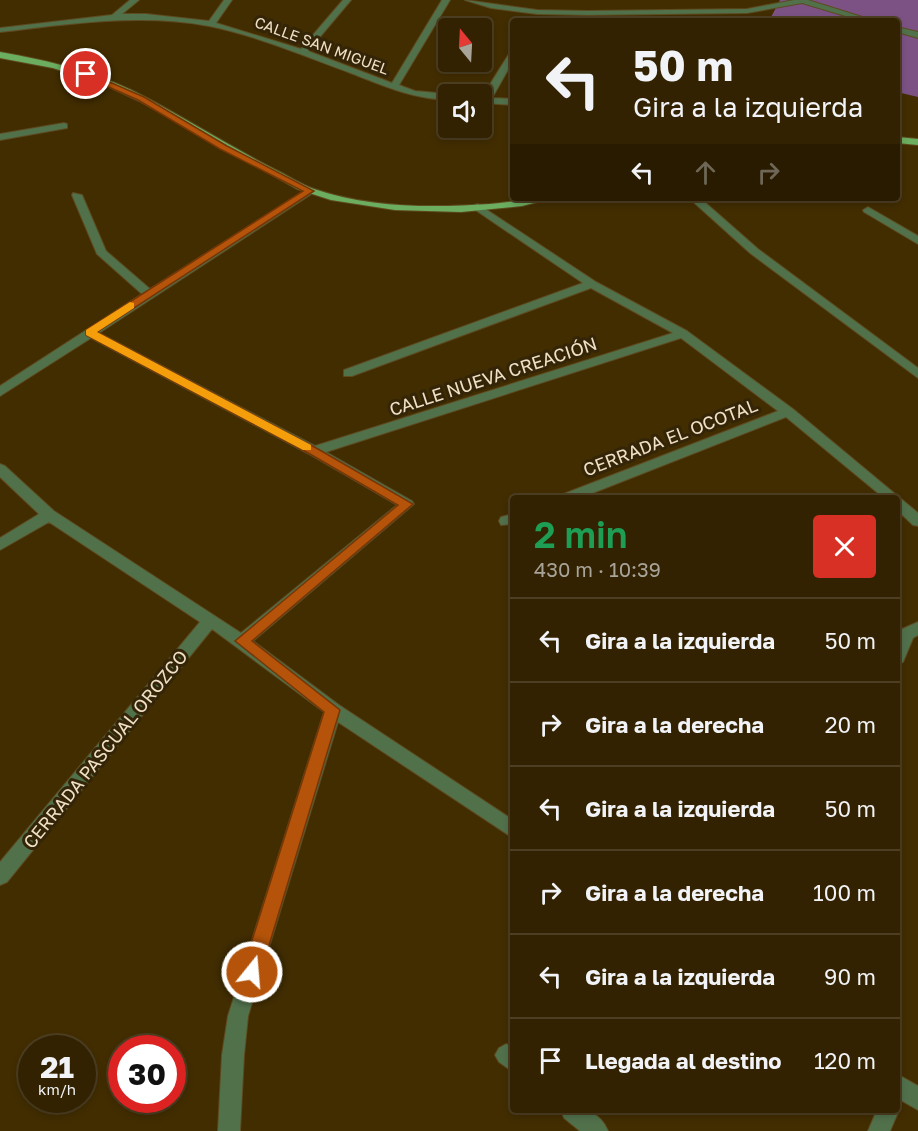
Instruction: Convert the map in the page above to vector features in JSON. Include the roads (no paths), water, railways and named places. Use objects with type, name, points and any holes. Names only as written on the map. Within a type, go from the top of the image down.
[{"type":"main road","points":[[0,55],[86,74],[141,99],[224,148],[309,191],[357,202],[409,207],[478,207],[525,201]]},
{"type":"main road","points":[[900,140],[918,142]]},
{"type":"street","points":[[114,17],[135,0]]},
{"type":"street","points":[[211,24],[228,0]]},
{"type":"street","points":[[303,52],[347,0]]},
{"type":"street","points":[[394,87],[446,0]]},
{"type":"street","points":[[469,0],[491,6],[537,12],[665,17],[747,11],[800,0],[861,18]]},
{"type":"street","points":[[587,13],[589,0]]},
{"type":"street","points":[[534,18],[537,12]]},
{"type":"street","name":"CALLE SAN MIGUEL","points":[[0,30],[114,17],[146,16],[211,24],[303,52],[414,94],[438,96]]},
{"type":"street","points":[[900,30],[918,35]]},
{"type":"street","points":[[492,87],[510,59]]},
{"type":"street","points":[[492,101],[510,102]]},
{"type":"street","points":[[0,137],[64,126]]},
{"type":"street","points":[[0,392],[148,293],[309,191]]},
{"type":"street","points":[[77,195],[101,252],[148,293]]},
{"type":"street","points":[[696,201],[754,251],[918,374]]},
{"type":"street","points":[[478,207],[592,284],[683,334],[788,412],[889,495]]},
{"type":"street","points":[[868,210],[918,241]]},
{"type":"street","points":[[348,373],[592,284]]},
{"type":"street","points":[[90,333],[314,451],[407,504],[242,641]]},
{"type":"street","name":"CALLE NUEVA CREACIÓN","points":[[314,451],[683,334]]},
{"type":"street","name":"CERRADA EL OCOTAL","points":[[574,495],[788,412]]},
{"type":"street","points":[[0,469],[49,515],[209,622],[242,641],[333,710],[510,828]]},
{"type":"street","points":[[900,505],[918,520]]},
{"type":"street","points":[[0,545],[49,515]]},
{"type":"street","name":"CERRADA PASCUAL OROZCO","points":[[0,876],[209,622]]},
{"type":"street","points":[[900,650],[906,634],[918,628]]},
{"type":"street","points":[[229,1131],[233,1055],[238,1016],[333,710]]},
{"type":"street","points":[[900,1086],[918,1099]]},
{"type":"street","points":[[576,1113],[597,1131]]},
{"type":"street","points":[[879,1131],[887,1113]]}]
